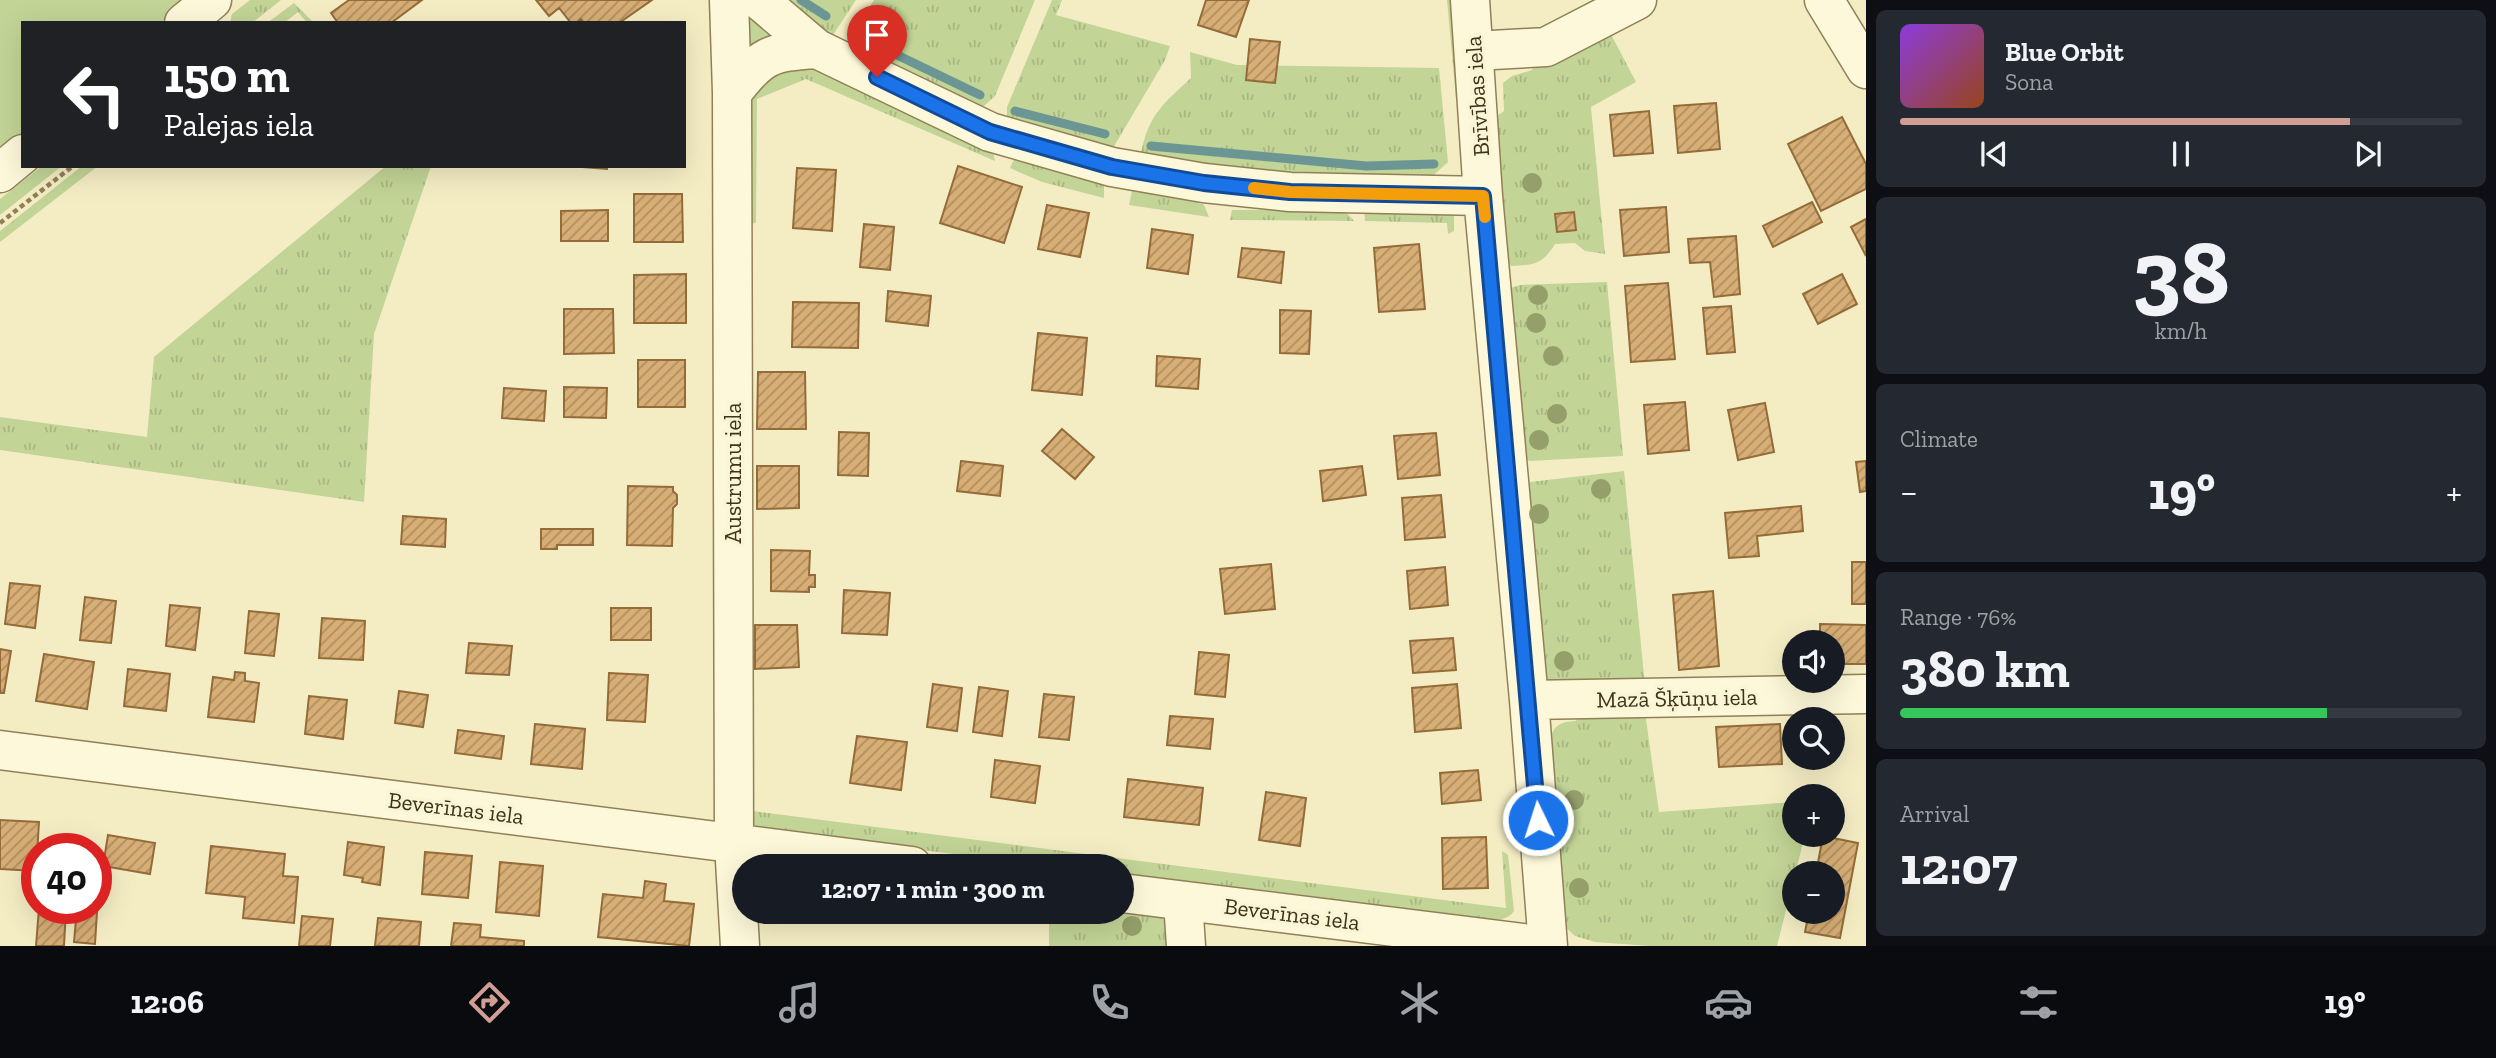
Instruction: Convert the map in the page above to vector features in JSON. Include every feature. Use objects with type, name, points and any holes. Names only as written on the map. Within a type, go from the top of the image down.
[{"type":"street","points":[[186,21],[212,0]]},
{"type":"street","name":"Austrumu iela","points":[[729,0],[732,93],[734,844],[740,946]]},
{"type":"street","points":[[759,0],[817,49],[990,132],[1112,167],[1204,183],[1290,192],[1483,196]]},
{"type":"street","name":"Brīvības iela","points":[[1470,0],[1483,196],[1529,700],[1547,946]]},
{"type":"street","points":[[1474,51],[1546,47],[1637,0]]},
{"type":"street","points":[[1824,0],[1866,69]]},
{"type":"street","points":[[732,93],[753,67],[780,52],[817,49]]},
{"type":"street","points":[[0,173],[21,156]]},
{"type":"street","name":"Mazā Šķūņu iela","points":[[1529,700],[1866,694]]},
{"type":"street","name":"Beverīnas iela","points":[[0,750],[815,854]]},
{"type":"street","name":"Beverīnas iela","points":[[1134,895],[1547,946]]},
{"type":"street","points":[[1183,901],[1186,946]]},
{"type":"path","points":[[0,223],[70,168]]},
{"type":"green space","points":[[0,0],[188,0],[162,21],[21,21],[21,136],[0,153]]},
{"type":"green space","points":[[250,0],[281,0],[255,21],[230,21],[232,14]]},
{"type":"green space","points":[[774,0],[856,0],[831,38]]},
{"type":"green space","points":[[874,0],[1035,0],[995,96],[984,106],[971,107],[848,48],[848,41]]},
{"type":"green space","points":[[1052,0],[1062,0],[1056,15],[1170,46],[1165,60],[1113,148],[1007,118],[1007,107]]},
{"type":"green space","points":[[1447,0],[1456,0],[1465,92],[1456,99]]},
{"type":"green space","points":[[294,3],[312,21],[305,21],[298,12],[287,21],[270,21]]},
{"type":"green space","points":[[747,19],[773,27],[774,37],[751,51],[744,33]]},
{"type":"green space","points":[[1604,21],[1636,82],[1591,107],[1605,254],[1585,251],[1575,243],[1555,244],[1546,256],[1537,262],[1511,266],[1507,260],[1497,116],[1504,111],[1503,83],[1512,76],[1532,70],[1542,53]]},
{"type":"green space","points":[[1190,52],[1237,65],[1439,68],[1448,162],[1427,181],[1258,179],[1141,153],[1148,128],[1158,111],[1191,78]]},
{"type":"green space","points":[[813,64],[992,148],[995,161],[806,79],[757,99],[756,223],[743,224],[752,85],[783,67]]},
{"type":"green space","points":[[1015,157],[1104,180],[1104,198],[1042,182],[1010,168]]},
{"type":"green space","points":[[39,168],[59,168],[0,215],[0,199]]},
{"type":"green space","points":[[79,168],[95,168],[0,242],[0,231]]},
{"type":"green space","points":[[384,168],[430,168],[374,334],[364,502],[0,450],[0,417],[147,437],[154,357]]},
{"type":"green space","points":[[1159,190],[1204,205],[1209,217],[1129,205],[1132,191]]},
{"type":"green space","points":[[1364,208],[1446,209],[1454,215],[1454,231],[1448,234],[1447,223],[1365,221]]},
{"type":"green space","points":[[1343,209],[1354,221],[1230,220],[1232,210]]},
{"type":"green space","points":[[1607,282],[1623,456],[1530,461],[1523,458],[1510,288],[1520,285]]},
{"type":"green space","points":[[1624,471],[1645,686],[1554,687],[1543,679],[1523,489],[1530,482]]},
{"type":"green space","points":[[1645,712],[1659,812],[1782,803],[1782,847],[1802,847],[1798,861],[1782,861],[1783,924],[1777,946],[1650,946],[1595,942],[1575,936],[1563,925],[1547,749],[1558,725],[1576,721],[1578,718]]},
{"type":"green space","points":[[752,811],[1086,854],[954,854],[745,828]]},
{"type":"green space","points":[[1502,851],[1508,855],[1514,911],[1502,919],[1476,919],[1134,876],[1134,860],[1506,908]]},
{"type":"green space","points":[[1134,910],[1158,910],[1171,922],[1174,946],[1049,946],[1049,924],[1134,924]]},
{"type":"building","points":[[349,0],[422,0],[394,21],[337,21],[331,13]]},
{"type":"building","points":[[536,0],[652,0],[622,21],[569,21],[559,8],[549,16]]},
{"type":"building","points":[[1206,0],[1249,0],[1236,37],[1198,25]]},
{"type":"building","points":[[1250,39],[1280,42],[1275,83],[1246,80]]},
{"type":"building","points":[[1716,103],[1720,149],[1678,153],[1674,106]]},
{"type":"building","points":[[1649,111],[1653,153],[1614,156],[1610,115]]},
{"type":"building","points":[[1842,117],[1866,164],[1866,189],[1821,211],[1788,144]]},
{"type":"building","points":[[958,166],[1022,187],[1004,243],[940,223]]},
{"type":"building","points":[[797,168],[836,170],[832,231],[793,228]]},
{"type":"building","points":[[634,194],[682,194],[683,242],[634,242]]},
{"type":"building","points":[[1812,202],[1822,222],[1773,247],[1763,226]]},
{"type":"building","points":[[1047,205],[1089,213],[1080,257],[1038,249]]},
{"type":"building","points":[[1666,207],[1669,252],[1624,256],[1620,210]]},
{"type":"building","points":[[608,210],[608,241],[561,241],[561,211]]},
{"type":"building","points":[[1574,212],[1576,230],[1557,232],[1555,214]]},
{"type":"building","points":[[1866,219],[1866,256],[1851,227]]},
{"type":"building","points":[[864,224],[894,227],[890,270],[860,267]]},
{"type":"building","points":[[1152,229],[1193,235],[1188,274],[1147,268]]},
{"type":"building","points":[[1736,236],[1740,294],[1714,297],[1710,262],[1690,263],[1688,239]]},
{"type":"building","points":[[1419,244],[1425,309],[1379,312],[1374,248]]},
{"type":"building","points":[[1242,248],[1284,252],[1281,283],[1238,277]]},
{"type":"building","points":[[686,274],[686,323],[634,323],[634,275]]},
{"type":"building","points":[[1842,274],[1857,304],[1818,324],[1803,294]]},
{"type":"building","points":[[1668,283],[1675,359],[1631,362],[1625,286]]},
{"type":"building","points":[[888,291],[931,296],[928,326],[886,321]]},
{"type":"building","points":[[793,302],[859,303],[858,348],[792,347]]},
{"type":"building","points":[[1731,306],[1735,352],[1707,354],[1703,308]]},
{"type":"building","points":[[564,309],[613,309],[614,353],[564,354]]},
{"type":"building","points":[[1280,310],[1311,311],[1309,354],[1280,353]]},
{"type":"building","points":[[1038,333],[1087,338],[1082,395],[1032,390]]},
{"type":"building","points":[[1157,356],[1200,359],[1198,389],[1156,386]]},
{"type":"building","points":[[638,360],[685,360],[685,407],[638,407]]},
{"type":"building","points":[[758,372],[805,372],[806,429],[757,429]]},
{"type":"building","points":[[564,387],[607,388],[606,418],[564,417]]},
{"type":"building","points":[[504,388],[546,391],[544,421],[502,418]]},
{"type":"building","points":[[1685,402],[1689,450],[1648,454],[1644,405]]},
{"type":"building","points":[[1765,403],[1774,452],[1738,460],[1728,410]]},
{"type":"building","points":[[1062,429],[1094,457],[1075,479],[1042,451]]},
{"type":"building","points":[[839,432],[869,433],[868,476],[838,475]]},
{"type":"building","points":[[1436,433],[1440,475],[1398,479],[1394,436]]},
{"type":"building","points":[[961,461],[1003,466],[1000,496],[957,491]]},
{"type":"building","points":[[1866,461],[1866,491],[1860,492],[1856,462]]},
{"type":"building","points":[[757,466],[799,466],[799,508],[757,509]]},
{"type":"building","points":[[1362,466],[1366,495],[1323,501],[1320,471]]},
{"type":"building","points":[[628,486],[673,487],[677,504],[673,508],[672,546],[627,545]]},
{"type":"building","points":[[1441,495],[1445,537],[1405,540],[1402,498]]},
{"type":"building","points":[[1801,506],[1803,531],[1757,536],[1759,556],[1729,558],[1725,513]]},
{"type":"building","points":[[403,516],[446,519],[445,547],[401,544]]},
{"type":"building","points":[[541,529],[593,529],[593,545],[557,545],[557,549],[541,549]]},
{"type":"building","points":[[771,550],[810,551],[809,575],[815,575],[815,587],[809,587],[809,592],[771,591]]},
{"type":"building","points":[[1852,562],[1866,562],[1866,604],[1852,604]]},
{"type":"building","points":[[1271,564],[1275,609],[1225,614],[1220,569]]},
{"type":"building","points":[[1445,567],[1448,605],[1410,609],[1407,571]]},
{"type":"building","points":[[10,583],[40,586],[35,628],[5,624]]},
{"type":"building","points":[[844,590],[890,593],[887,635],[842,633]]},
{"type":"building","points":[[1713,591],[1719,666],[1679,670],[1673,595]]},
{"type":"building","points":[[85,597],[116,601],[111,643],[80,640]]},
{"type":"building","points":[[170,605],[200,608],[195,650],[166,646]]},
{"type":"building","points":[[611,608],[651,608],[651,640],[611,640]]},
{"type":"building","points":[[249,611],[279,614],[274,656],[245,653]]},
{"type":"building","points":[[322,618],[365,621],[363,660],[319,658]]},
{"type":"building","points":[[1820,624],[1866,625],[1866,664],[1845,664],[1845,630],[1820,630]]},
{"type":"building","points":[[755,625],[797,625],[799,667],[755,669]]},
{"type":"building","points":[[1453,638],[1456,670],[1413,673],[1410,641]]},
{"type":"building","points":[[469,643],[512,646],[509,675],[466,673]]},
{"type":"building","points":[[0,649],[11,651],[4,693],[0,693]]},
{"type":"building","points":[[1199,652],[1229,655],[1225,697],[1195,694]]},
{"type":"building","points":[[44,654],[94,662],[87,709],[36,701]]},
{"type":"building","points":[[128,669],[170,674],[166,711],[124,706]]},
{"type":"building","points":[[235,672],[245,673],[245,681],[259,683],[254,722],[208,717],[213,677],[234,680]]},
{"type":"building","points":[[609,673],[648,675],[645,722],[607,720]]},
{"type":"building","points":[[933,684],[962,688],[957,731],[927,727]]},
{"type":"building","points":[[1457,684],[1461,728],[1415,732],[1412,688]]},
{"type":"building","points":[[979,687],[1008,691],[1002,736],[973,732]]},
{"type":"building","points":[[399,691],[428,695],[423,727],[395,723]]},
{"type":"building","points":[[1044,694],[1074,697],[1069,740],[1039,737]]},
{"type":"building","points":[[309,696],[347,700],[343,739],[305,734]]},
{"type":"building","points":[[1170,716],[1213,719],[1210,749],[1167,745]]},
{"type":"building","points":[[535,724],[585,729],[582,769],[531,764]]},
{"type":"building","points":[[1780,724],[1782,764],[1719,767],[1716,727]]},
{"type":"building","points":[[458,730],[504,736],[501,759],[455,753]]},
{"type":"building","points":[[857,736],[907,742],[901,790],[850,783]]},
{"type":"building","points":[[995,760],[1040,766],[1035,803],[991,797]]},
{"type":"building","points":[[1478,770],[1481,800],[1442,804],[1440,773]]},
{"type":"building","points":[[1128,779],[1203,788],[1199,825],[1124,817]]},
{"type":"building","points":[[1266,792],[1306,798],[1300,846],[1259,840]]},
{"type":"building","points":[[0,820],[39,822],[38,833],[21,833],[21,870],[0,869]]},
{"type":"building","points":[[112,836],[155,843],[150,874],[112,868]]},
{"type":"building","points":[[1486,837],[1488,888],[1443,889],[1442,838]]},
{"type":"building","points":[[1845,840],[1858,843],[1845,912],[1845,861],[1818,861],[1821,847],[1845,847]]},
{"type":"building","points":[[348,842],[384,847],[380,885],[362,882],[363,878],[344,875]]},
{"type":"building","points":[[211,846],[285,854],[283,876],[298,877],[294,923],[243,918],[245,897],[206,893]]},
{"type":"building","points":[[425,852],[472,856],[468,898],[422,894]]},
{"type":"building","points":[[500,862],[543,866],[539,916],[496,912]]},
{"type":"building","points":[[645,881],[666,884],[664,901],[694,904],[689,946],[598,937],[603,894],[643,898]]},
{"type":"building","points":[[302,916],[333,919],[330,946],[299,946]]},
{"type":"building","points":[[378,918],[421,922],[419,946],[375,946]]},
{"type":"building","points":[[454,923],[481,925],[480,937],[524,941],[524,946],[451,946]]},
{"type":"building","points":[[38,924],[65,924],[64,946],[36,946]]},
{"type":"building","points":[[76,924],[96,924],[95,944],[74,942]]},
{"type":"building","points":[[1807,924],[1843,924],[1840,938],[1805,932]]},
{"type":"waterway","points":[[801,0],[826,16]]},
{"type":"waterway","points":[[866,40],[980,95]]},
{"type":"waterway","points":[[1015,111],[1105,134]]},
{"type":"waterway","points":[[1151,146],[1366,166],[1434,164]]},
{"type":"slow traffic","points":[[1254,188],[1290,192],[1483,196],[1485,217]]},
{"type":"route","points":[[877,77],[990,132],[1112,167],[1204,183],[1290,192],[1483,196],[1538,820]]}]
